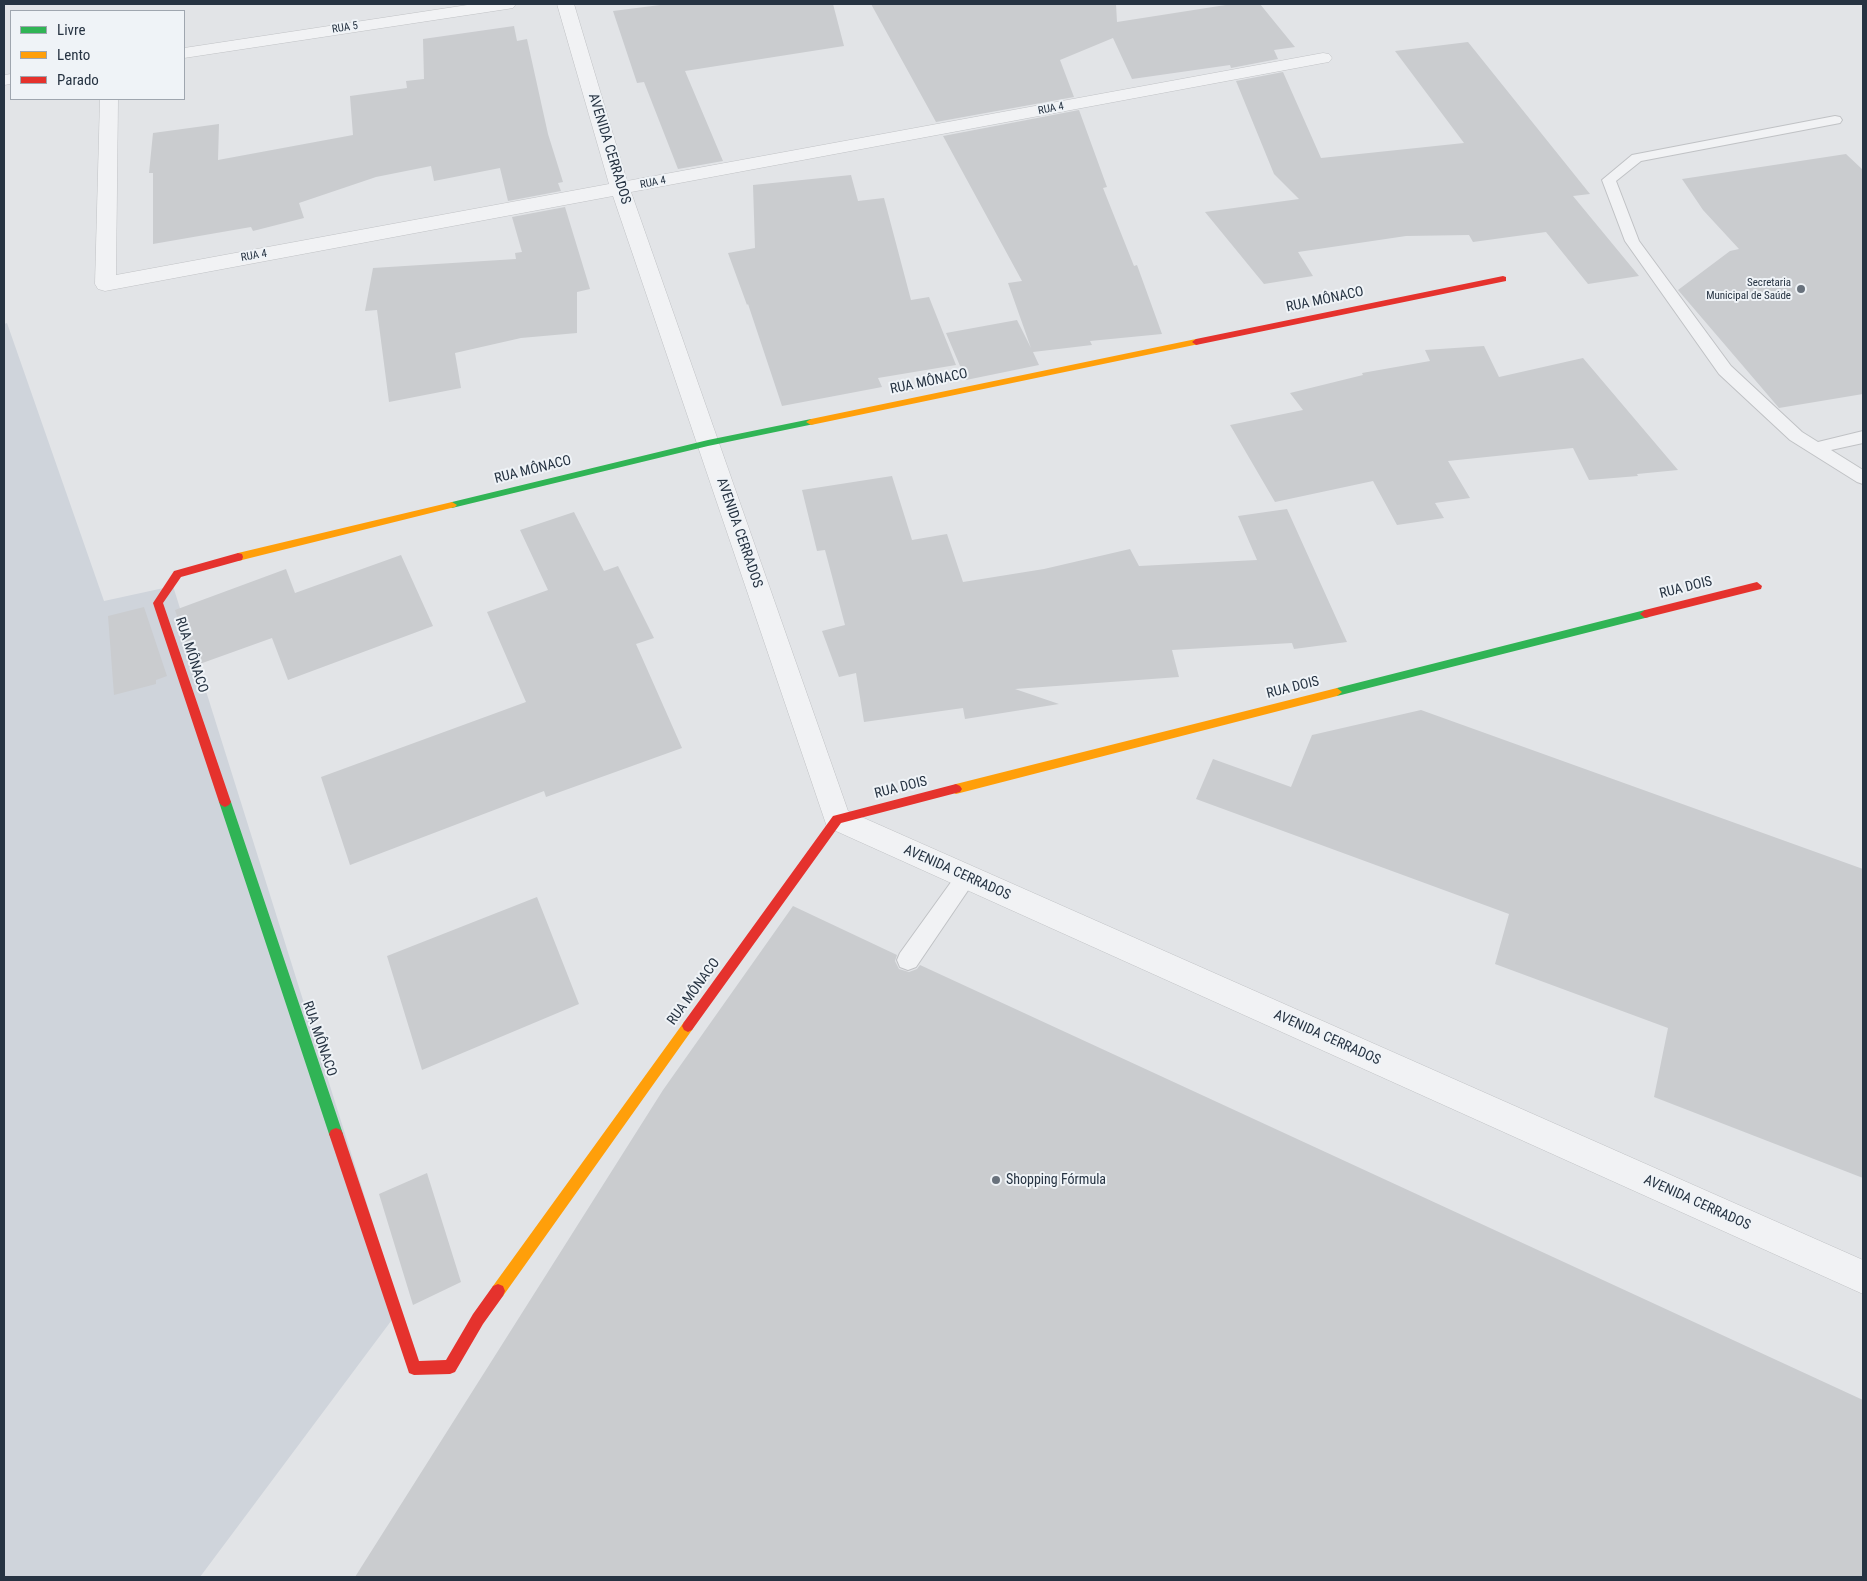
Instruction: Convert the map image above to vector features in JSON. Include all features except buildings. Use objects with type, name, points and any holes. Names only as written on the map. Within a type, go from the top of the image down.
[{"type":"street","name":"RUA 5","points":[[185,53],[507,4]]},
{"type":"street","name":"AVENIDA CERRADOS","points":[[565,4],[620,189],[837,819],[1863,1277]]},
{"type":"street","name":"RUA 4","points":[[109,100],[105,284],[1323,58]]},
{"type":"street","name":"RUA MÔNACO","points":[[837,819],[478,1319],[450,1367],[414,1368],[158,603],[178,574],[209,564],[708,442],[1503,279]]},
{"type":"street","name":"RUA DOIS","points":[[837,819],[1757,586]]},
{"type":"lane","points":[[1834,120],[1637,158],[1609,180],[1632,241],[1725,370],[1796,436],[1863,478]]},
{"type":"lane","points":[[1816,448],[1863,436]]},
{"type":"lane","points":[[908,960],[966,877]]},
{"type":"shaded area","points":[[7,323],[104,601],[173,586],[400,1309],[200,1577],[4,1577],[4,324]]},
{"type":"traffic: fast","points":[[452,505],[708,443],[811,422]]},
{"type":"traffic: fast","points":[[1337,692],[1645,614]]},
{"type":"traffic: fast","points":[[225,802],[336,1134]]},
{"type":"traffic: slow","points":[[811,422],[1196,342]]},
{"type":"traffic: slow","points":[[238,557],[452,505]]},
{"type":"traffic: slow","points":[[956,789],[1337,692]]},
{"type":"traffic: slow","points":[[498,1291],[688,1026]]},
{"type":"traffic: jam","points":[[1196,342],[1503,279]]},
{"type":"traffic: jam","points":[[225,802],[158,603],[178,574],[238,557]]},
{"type":"traffic: jam","points":[[1645,614],[1757,586]]},
{"type":"traffic: jam","points":[[688,1026],[837,819],[956,789]]},
{"type":"traffic: jam","points":[[336,1134],[414,1368],[450,1367],[478,1319],[498,1291]]},
{"type":"place","name":"Secretaria Municipal de Saúde","points":[[1801,289]]},
{"type":"place","name":"Shopping Fórmula","points":[[996,1180]]}]
